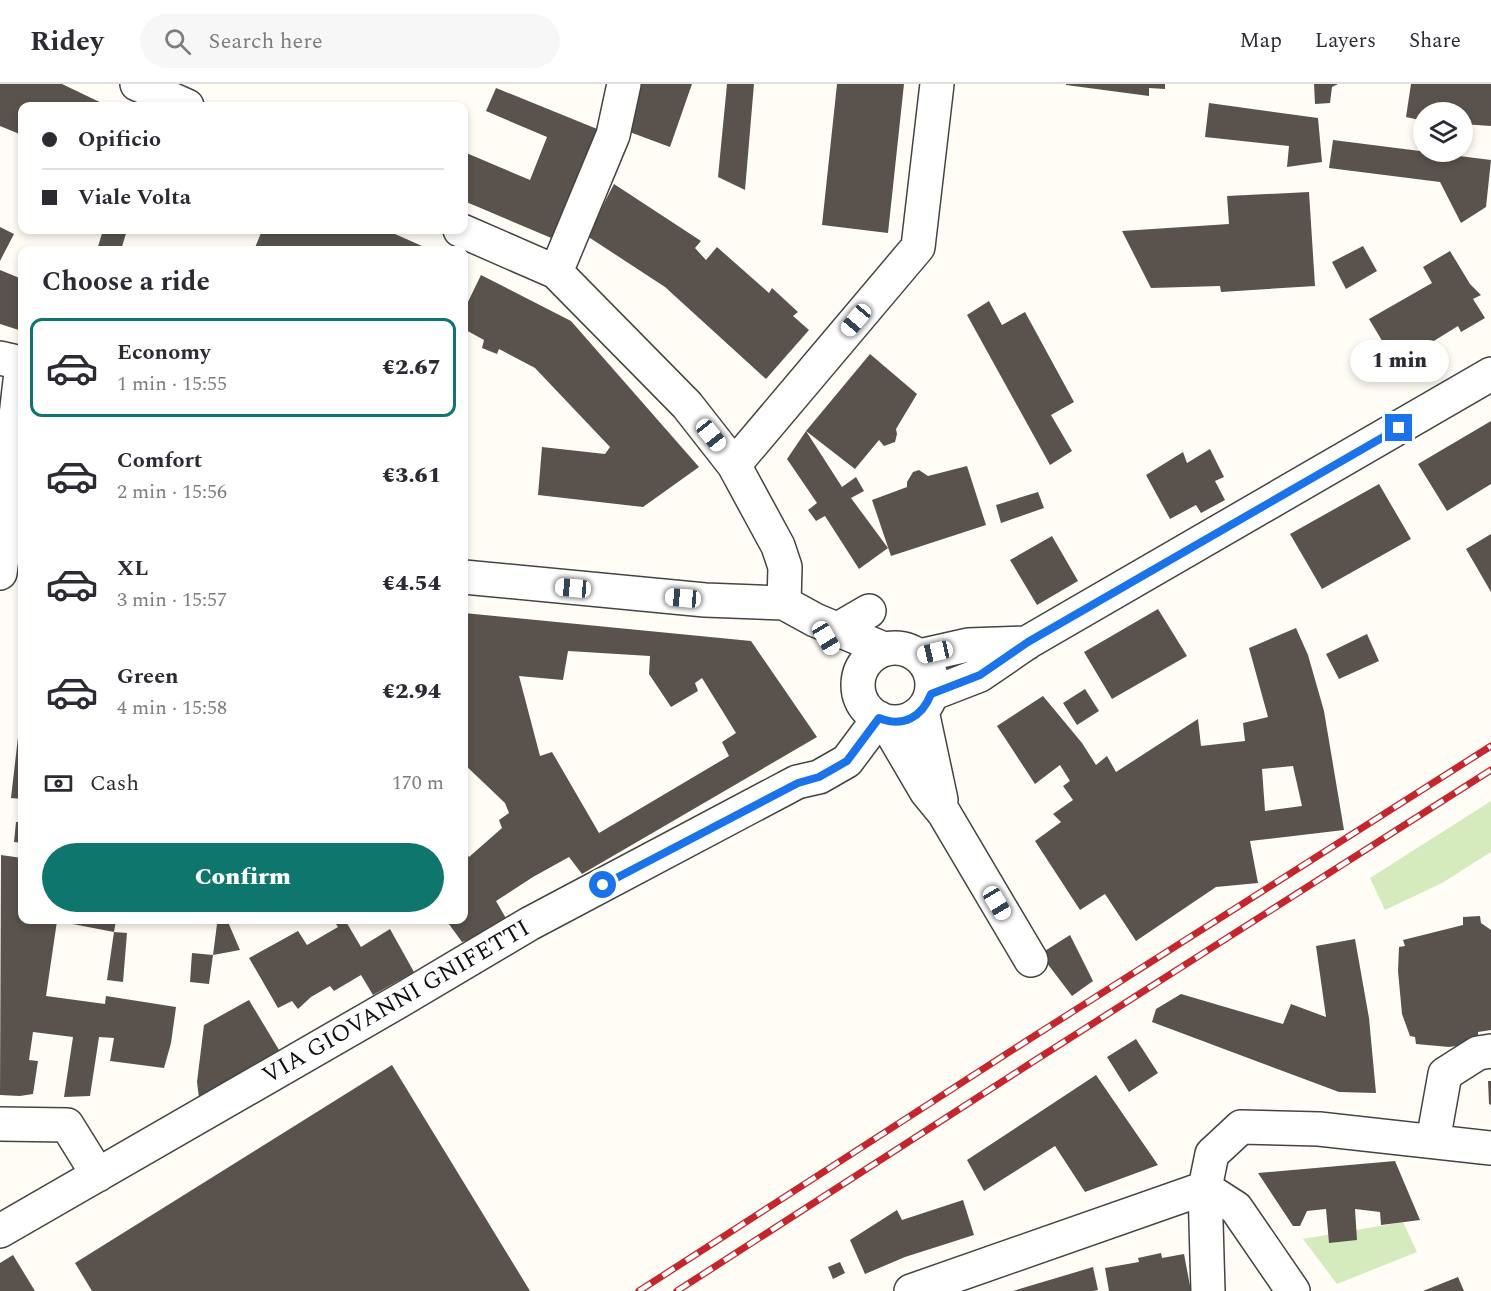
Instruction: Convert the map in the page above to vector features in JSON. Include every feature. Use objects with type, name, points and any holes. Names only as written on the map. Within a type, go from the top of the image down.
[{"type":"street","points":[[137,84],[178,102]]},
{"type":"street","points":[[556,272],[613,135],[624,84]]},
{"type":"street","points":[[734,465],[918,247],[937,84]]},
{"type":"street","points":[[468,234],[556,272],[687,405],[734,465],[778,546],[785,567],[784,603]]},
{"type":"street","points":[[0,358],[18,362]]},
{"type":"street","points":[[926,702],[980,675],[1028,642],[1491,374]]},
{"type":"street","points":[[0,573],[9,536],[10,469],[18,398]]},
{"type":"street","points":[[468,578],[705,600],[784,603],[884,649],[902,648],[919,656],[926,664],[932,684],[926,702],[913,717],[903,721],[871,709],[857,685],[863,665],[869,658],[884,649]]},
{"type":"street","points":[[826,624],[869,610]]},
{"type":"street","points":[[826,624],[848,675],[926,791],[944,813],[1031,960]]},
{"type":"street","points":[[919,656],[968,645],[1028,642]]},
{"type":"street","points":[[926,702],[944,813]]},
{"type":"street","name":"VIA GIOVANNI GNIFETTI","points":[[0,1231],[392,1006],[529,924],[798,783],[871,709]]},
{"type":"street","points":[[1433,1141],[1445,1074],[1478,1053],[1491,1051]]},
{"type":"street","points":[[0,1124],[67,1125],[98,1175]]},
{"type":"street","points":[[1208,1291],[1205,1188],[1212,1154],[1241,1127],[1319,1129],[1491,1148]]},
{"type":"street","points":[[911,1291],[1205,1188]]},
{"type":"street","points":[[1205,1188],[1236,1208],[1293,1291]]},
{"type":"green space","points":[[1491,801],[1491,852],[1442,883],[1385,910],[1370,878]]},
{"type":"green space","points":[[1403,1222],[1417,1252],[1337,1284],[1303,1239]]},
{"type":"building","points":[[0,84],[62,84],[100,102],[18,102],[18,133],[0,126]]},
{"type":"building","points":[[641,84],[692,84],[670,147],[627,131]]},
{"type":"building","points":[[727,84],[754,84],[745,190],[718,177]]},
{"type":"building","points":[[837,84],[904,84],[888,233],[822,225]]},
{"type":"building","points":[[1066,84],[1165,84],[1165,89],[1149,88],[1149,96]]},
{"type":"building","points":[[1314,84],[1338,84],[1332,87],[1330,103],[1315,104]]},
{"type":"building","points":[[1411,84],[1491,84],[1491,126],[1473,125],[1473,102],[1413,102],[1413,119],[1406,117]]},
{"type":"building","points":[[496,88],[602,131],[556,240],[468,203],[468,154],[530,180],[547,137],[486,111]]},
{"type":"building","points":[[1209,103],[1318,118],[1322,162],[1287,167],[1289,146],[1205,137]]},
{"type":"building","points":[[1333,140],[1413,150],[1413,162],[1473,162],[1473,158],[1491,160],[1486,207],[1461,223],[1440,182],[1329,168]]},
{"type":"building","points":[[614,184],[701,241],[695,248],[706,260],[717,247],[769,293],[772,288],[798,312],[793,316],[809,330],[766,379],[665,287],[587,236]]},
{"type":"building","points":[[1309,192],[1315,286],[1221,292],[1220,286],[1151,288],[1122,231],[1229,224],[1227,196]]},
{"type":"building","points":[[0,227],[14,234],[0,261]]},
{"type":"building","points":[[102,234],[126,234],[122,246],[98,246]]},
{"type":"building","points":[[261,234],[395,234],[422,246],[256,246]]},
{"type":"building","points":[[1363,246],[1377,271],[1346,289],[1332,262]]},
{"type":"building","points":[[1450,251],[1470,284],[1481,295],[1473,299],[1485,318],[1461,332],[1458,326],[1416,352],[1419,357],[1399,369],[1369,319],[1432,283],[1423,267]]},
{"type":"building","points":[[0,270],[18,277],[18,330],[0,324]]},
{"type":"building","points":[[481,275],[571,321],[699,467],[643,507],[538,495],[542,447],[605,454],[610,447],[535,368],[499,349],[497,354],[482,348],[484,340],[468,331],[468,302]]},
{"type":"building","points":[[989,301],[1002,325],[1025,312],[1074,402],[1051,415],[1072,451],[1050,465],[967,315]]},
{"type":"building","points":[[870,354],[917,394],[896,429],[895,442],[884,446],[879,440],[855,469],[806,431]]},
{"type":"building","points":[[1491,421],[1491,484],[1447,511],[1418,464]]},
{"type":"building","points":[[806,431],[842,487],[856,477],[864,491],[851,498],[888,548],[859,569],[825,516],[816,521],[808,510],[817,503],[787,459]]},
{"type":"building","points":[[1210,449],[1224,477],[1215,481],[1225,500],[1201,513],[1196,505],[1170,519],[1146,475],[1183,452],[1187,463]]},
{"type":"building","points":[[967,466],[986,525],[891,556],[872,500],[907,487],[907,482],[913,472],[919,470],[928,476]]},
{"type":"building","points":[[1379,484],[1411,539],[1322,589],[1290,534]]},
{"type":"building","points":[[1038,492],[1044,508],[1001,523],[996,505]]},
{"type":"building","points":[[1491,534],[1491,592],[1466,549]]},
{"type":"building","points":[[1052,536],[1078,581],[1037,605],[1010,560]]},
{"type":"building","points":[[1158,609],[1187,656],[1112,699],[1084,652]]},
{"type":"building","points":[[468,613],[751,641],[817,737],[582,874],[569,857],[533,877],[496,901],[507,920],[462,942],[449,924],[468,924],[468,856],[502,828],[499,820],[509,813],[505,803],[468,768]],"holes":[[[568,651],[650,656],[649,674],[671,707],[698,691],[695,683],[702,678],[736,733],[722,742],[729,756],[599,833],[552,752],[540,756],[519,676],[563,680]]]},
{"type":"building","points":[[1296,628],[1308,655],[1324,711],[1344,830],[1250,841],[1258,883],[1216,887],[1136,941],[1105,894],[1080,910],[1035,841],[1061,822],[1053,814],[1073,800],[1063,786],[1070,781],[1060,765],[1035,784],[997,726],[1043,696],[1082,743],[1096,765],[1107,756],[1116,772],[1198,719],[1201,746],[1245,741],[1243,723],[1268,717],[1249,648]],"holes":[[[1293,766],[1302,806],[1265,811],[1262,769]]]},
{"type":"building","points":[[1367,634],[1379,661],[1339,679],[1326,654]]},
{"type":"building","points":[[1085,689],[1099,711],[1077,725],[1063,703]]},
{"type":"building","points":[[18,737],[18,799],[11,798]]},
{"type":"building","points":[[16,822],[18,822],[18,842],[14,842]]},
{"type":"building","points":[[1,855],[18,857],[18,924],[57,924],[46,996],[105,1004],[106,996],[176,1007],[171,1043],[164,1068],[110,1061],[114,1038],[99,1037],[90,1096],[64,1097],[73,1037],[33,1032],[29,1060],[38,1061],[33,1094],[0,1095]]},
{"type":"building","points":[[1480,916],[1481,923],[1491,930],[1491,1030],[1478,1032],[1478,1043],[1449,1047],[1416,1044],[1415,1037],[1410,1036],[1402,1014],[1398,971],[1399,947],[1405,946],[1403,940],[1463,925],[1463,917]]},
{"type":"building","points":[[73,924],[115,924],[114,932]]},
{"type":"building","points":[[217,924],[229,924],[240,950],[213,955]]},
{"type":"building","points":[[336,924],[347,924],[361,947],[390,929],[414,972],[373,995],[361,975],[334,991],[330,986],[311,997],[298,1009],[292,1001],[278,1008],[249,958],[298,931],[307,945],[338,927]]},
{"type":"building","points":[[114,932],[127,933],[123,982],[107,980]]},
{"type":"building","points":[[1070,935],[1093,981],[1072,996],[1040,954]]},
{"type":"building","points":[[1355,939],[1369,1018],[1376,1093],[1339,1092],[1152,1022],[1156,1009],[1181,994],[1283,1024],[1291,1004],[1326,1017],[1316,946]]},
{"type":"building","points":[[192,953],[213,955],[209,984],[190,982]]},
{"type":"building","points":[[249,1000],[279,1050],[199,1098],[197,1082],[204,1025]]},
{"type":"building","points":[[1136,1039],[1158,1073],[1129,1092],[1107,1057]]},
{"type":"building","points":[[392,1065],[530,1291],[92,1291],[75,1263]]},
{"type":"building","points":[[1096,1075],[1158,1165],[1085,1192],[1055,1146],[984,1191],[967,1160]]},
{"type":"building","points":[[1488,1081],[1491,1081],[1491,1105],[1489,1104]]},
{"type":"building","points":[[1395,1161],[1420,1220],[1381,1225],[1380,1212],[1355,1209],[1357,1240],[1329,1243],[1326,1209],[1307,1211],[1300,1226],[1293,1226],[1258,1173]]},
{"type":"building","points":[[963,1200],[974,1235],[905,1257],[865,1274],[850,1240],[897,1210],[902,1220]]},
{"type":"building","points":[[1161,1253],[1162,1258],[1184,1254],[1191,1291],[1109,1291],[1105,1268],[1139,1262],[1138,1258]]},
{"type":"building","points":[[13,1255],[35,1291],[0,1291],[0,1263]]},
{"type":"building","points":[[840,1262],[845,1273],[833,1279],[828,1267]]},
{"type":"building","points":[[1093,1267],[1098,1290],[1013,1291]]},
{"type":"building","points":[[1458,1277],[1464,1291],[1423,1291]]},
{"type":"railway","points":[[639,1291],[1028,1040],[1491,746]]},
{"type":"railway","points":[[677,1291],[1491,770]]},
{"type":"route","points":[[603,885],[798,783],[819,777],[847,761],[879,718],[893,722],[913,717],[922,711],[931,694],[980,675],[1028,642],[1399,428]]}]
